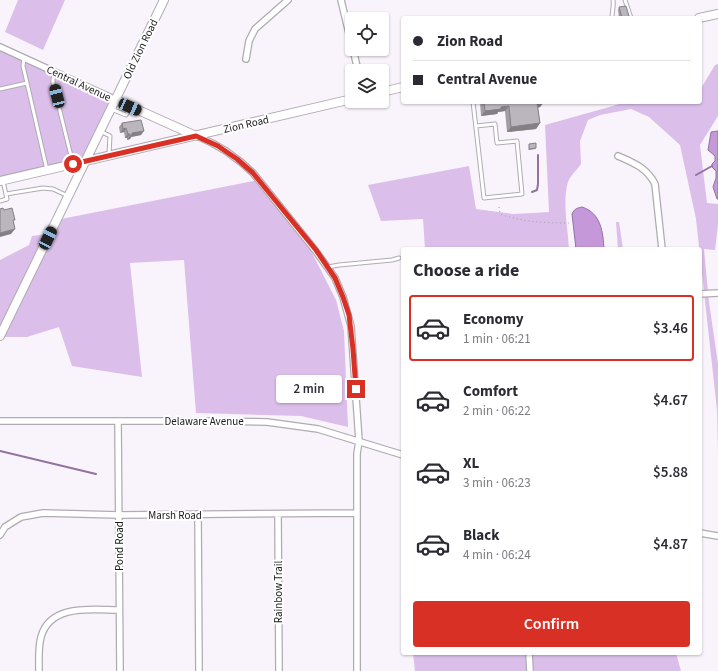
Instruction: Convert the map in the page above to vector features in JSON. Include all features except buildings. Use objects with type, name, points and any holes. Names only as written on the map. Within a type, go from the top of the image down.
[{"type":"street","name":"Old Zion Road","points":[[0,336],[164,0]]},
{"type":"street","points":[[246,59],[248,41],[255,29],[288,0]]},
{"type":"street","points":[[341,0],[345,17]]},
{"type":"street","points":[[702,17],[718,14]]},
{"type":"street","name":"Central Avenue","points":[[0,47],[212,143],[226,151],[253,173],[328,267],[343,297],[350,320],[359,441]]},
{"type":"street","points":[[389,90],[401,87]]},
{"type":"street","name":"Zion Road","points":[[1,181],[345,101]]},
{"type":"street","points":[[618,156],[645,169],[652,179],[657,191],[662,247]]},
{"type":"street","points":[[702,294],[718,293]]},
{"type":"street","name":"Delaware Avenue","points":[[0,421],[268,422],[318,429],[401,454]]},
{"type":"street","name":"Pond Road","points":[[118,421],[120,671]]},
{"type":"street","points":[[357,671],[357,454],[359,441]]},
{"type":"street","name":"Marsh Road","points":[[0,535],[5,527],[21,517],[43,513],[119,515],[357,513]]},
{"type":"street","points":[[198,514],[199,671]]},
{"type":"street","name":"Rainbow Trail","points":[[278,514],[279,671]]},
{"type":"street","points":[[702,533],[718,536]]},
{"type":"street","points":[[39,671],[41,636],[47,625],[54,618],[64,612],[76,610],[119,610]]},
{"type":"street","points":[[529,655],[530,671]]},
{"type":"lane","points":[[612,16],[614,7],[613,0]]},
{"type":"lane","points":[[625,0],[630,16]]},
{"type":"lane","points":[[24,58],[23,66],[26,83],[47,170]]},
{"type":"lane","points":[[55,72],[53,83],[73,164]]},
{"type":"lane","points":[[0,89],[26,83]]},
{"type":"lane","points":[[474,104],[476,126],[484,198],[522,194],[517,141],[497,143],[495,124],[476,126]]},
{"type":"lane","points":[[127,120],[126,115],[130,107]]},
{"type":"lane","points":[[111,109],[126,115]]},
{"type":"lane","points":[[100,131],[110,136],[109,156]]},
{"type":"lane","points":[[0,201],[7,199],[1,181]]},
{"type":"lane","points":[[6,194],[43,188],[56,190],[68,196]]},
{"type":"lane","points":[[328,267],[399,258]]},
{"type":"path","points":[[500,207],[500,213],[502,215],[522,221],[569,223]]},
{"type":"shaded area","points":[[18,0],[65,0],[43,50],[5,32]]},
{"type":"shaded area","points":[[0,47],[50,70],[109,102],[85,161],[0,181]]},
{"type":"shaded area","points":[[718,64],[718,116],[700,145],[707,203],[718,204],[718,225],[715,250],[704,249],[709,302],[718,364],[718,453],[717,410],[702,274],[702,247],[699,247],[696,219],[680,145],[649,117],[631,109],[600,115],[588,120],[580,141],[581,164],[569,180],[566,190],[565,206],[569,247],[425,247],[423,219],[381,221],[368,185],[469,166],[476,209],[513,214],[549,212],[545,125],[620,104],[702,104],[702,87],[715,65]]},
{"type":"shaded area","points":[[718,131],[717,199],[713,187],[716,178],[716,171],[712,167],[712,164],[715,161],[715,156],[708,150],[711,132]]},
{"type":"shaded area","points":[[259,180],[301,231],[336,300],[344,331],[348,427],[301,416],[196,413],[184,260],[130,263],[142,377],[72,366],[59,327],[27,337],[0,337],[0,260],[29,245],[32,236],[48,234],[56,220]]},
{"type":"shaded area","points":[[582,207],[597,218],[602,230],[604,247],[576,247],[572,214],[576,209]]},
{"type":"shaded area","points":[[616,222],[619,222],[623,247],[618,247]]},
{"type":"shaded area","points":[[413,655],[677,655],[681,671],[415,671]]},
{"type":"waterway","points":[[532,192],[537,190],[538,184],[538,155]]},
{"type":"waterway","points":[[696,175],[712,166]]},
{"type":"waterway","points":[[0,451],[96,474]]},
{"type":"route","points":[[73,164],[196,136],[218,146],[237,159],[253,173],[316,250],[335,278],[349,315],[356,389]]}]
